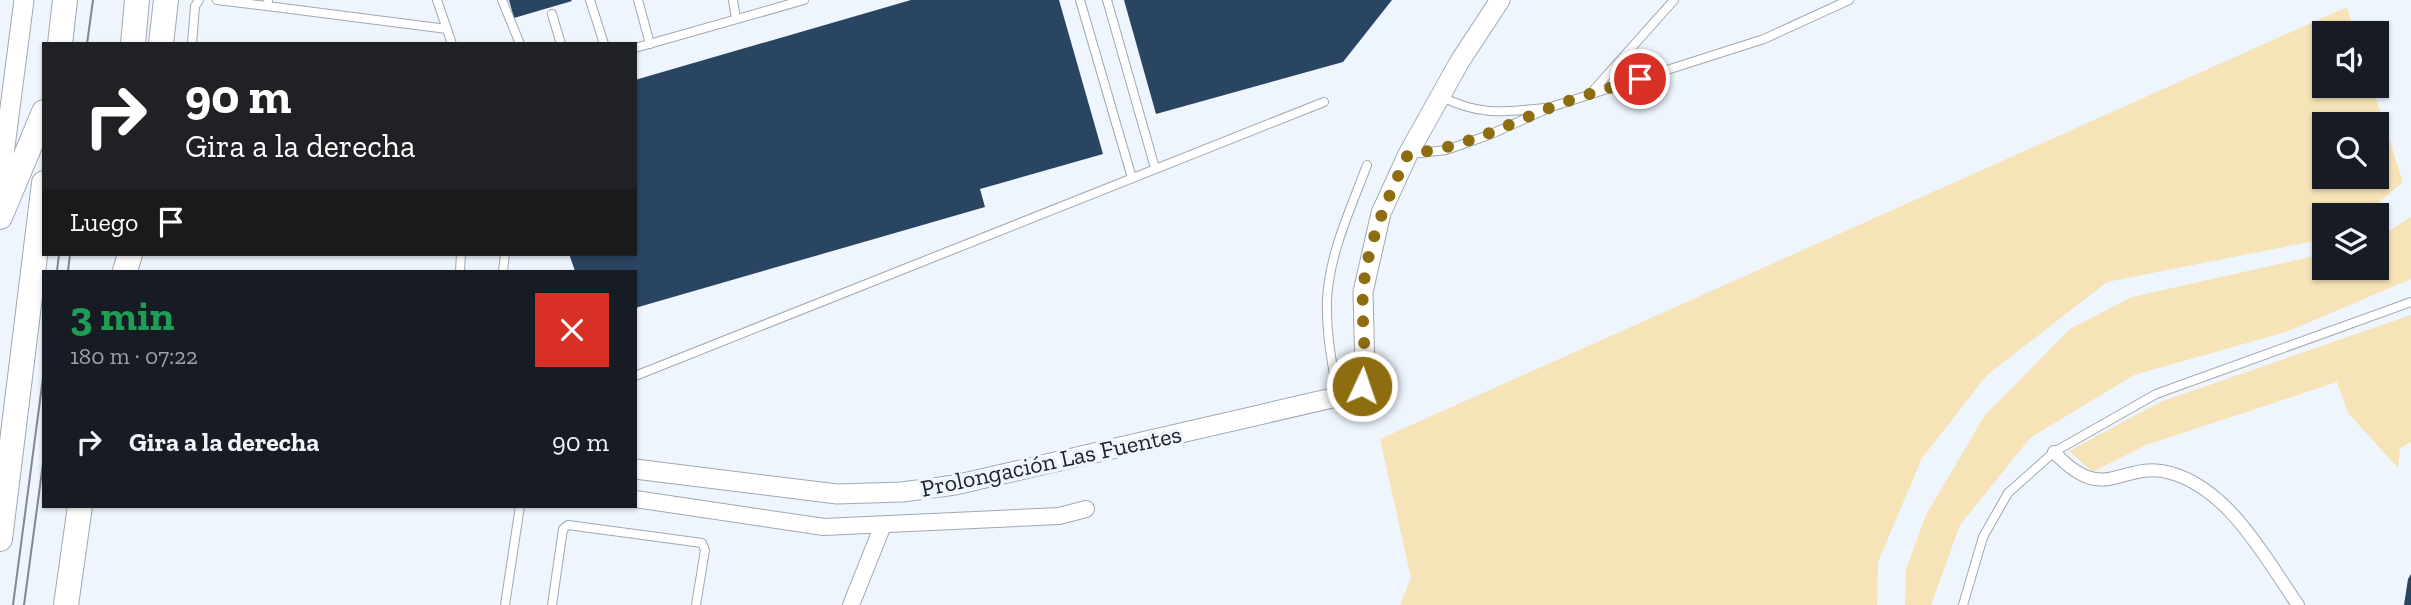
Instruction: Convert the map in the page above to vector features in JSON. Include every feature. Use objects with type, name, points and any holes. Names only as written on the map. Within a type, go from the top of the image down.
[{"type":"main road","points":[[60,42],[65,0]]},
{"type":"main road","points":[[133,42],[137,0]]},
{"type":"main road","points":[[161,42],[166,0]]},
{"type":"main road","points":[[0,217],[42,117]]},
{"type":"main road","points":[[0,539],[42,199]]},
{"type":"main road","points":[[66,605],[80,508]]},
{"type":"street","points":[[0,184],[24,0]]},
{"type":"street","name":"Prolongación Las Fuentes","points":[[637,469],[837,494],[902,492],[955,485],[1354,393],[1362,386],[1365,372],[1363,292],[1381,213],[1408,154],[1461,61],[1500,0]]},
{"type":"street","points":[[2054,452],[2071,470],[2087,477],[2110,481],[2138,472],[2169,473],[2202,487],[2241,524],[2298,605]]},
{"type":"street","points":[[637,499],[824,527],[1059,516],[1086,509]]},
{"type":"street","points":[[851,605],[883,525]]},
{"type":"lane","points":[[192,42],[195,6],[199,0]]},
{"type":"lane","points":[[218,0],[268,3],[447,29]]},
{"type":"lane","points":[[438,0],[451,42]]},
{"type":"lane","points":[[502,0],[519,42]]},
{"type":"lane","points":[[590,0],[603,42]]},
{"type":"lane","points":[[638,0],[650,44]]},
{"type":"lane","points":[[733,0],[736,19]]},
{"type":"lane","points":[[637,47],[804,0]]},
{"type":"lane","points":[[1080,0],[1132,177]]},
{"type":"lane","points":[[1107,0],[1155,168]]},
{"type":"lane","points":[[1591,93],[1674,0]]},
{"type":"lane","points":[[1408,154],[1446,150],[1591,93],[1764,39],[1849,0]]},
{"type":"lane","points":[[552,14],[560,42]]},
{"type":"lane","points":[[1442,97],[1467,109],[1488,113],[1551,107]]},
{"type":"lane","points":[[637,375],[1324,102]]},
{"type":"lane","points":[[1338,398],[1327,333],[1327,298],[1343,232],[1367,165]]},
{"type":"lane","points":[[1963,605],[1983,537],[2008,493],[2054,452],[2156,394],[2411,302]]},
{"type":"lane","points":[[505,605],[520,508]]},
{"type":"lane","points":[[552,605],[563,528],[568,524],[702,542],[705,550],[696,605]]},
{"type":"shaded area","points":[[2347,7],[2351,21],[2316,21]]},
{"type":"shaded area","points":[[2312,23],[2312,98],[2376,98],[2380,112],[2312,112],[2312,189],[2389,189],[2389,139],[2403,182],[2378,203],[2312,203],[2312,241],[2107,282],[1987,375],[1922,458],[1878,562],[1877,605],[1400,605],[1411,578],[1380,439]]},
{"type":"shaded area","points":[[2411,217],[2411,279],[2286,332],[2134,375],[2030,438],[1960,525],[1931,605],[1905,605],[1906,569],[1926,515],[1985,415],[2070,329],[2132,297],[2312,257],[2312,280],[2389,280],[2389,231]]},
{"type":"shaded area","points":[[2411,315],[2411,442],[2400,448],[2398,468],[2348,413],[2337,382],[2146,445],[2093,472],[2069,451],[2160,402]]},
{"type":"building","points":[[509,0],[571,0],[572,1],[514,18]]},
{"type":"building","points":[[911,0],[1059,0],[1103,154],[980,189],[985,207],[637,307],[637,270],[575,270],[570,256],[637,256],[637,79]]},
{"type":"building","points":[[1124,0],[1392,0],[1343,62],[1156,114]]},
{"type":"building","points":[[2411,574],[2411,605],[2404,605],[2408,579]]},
{"type":"tram line","points":[[87,42],[93,0]]},
{"type":"tram line","points":[[57,270],[59,256]]},
{"type":"tram line","points":[[68,270],[70,256]]},
{"type":"tram line","points":[[13,605],[42,385]]},
{"type":"tram line","points":[[24,605],[42,471]]},
{"type":"route","points":[[1362,386],[1365,372],[1363,292],[1381,213],[1408,154],[1446,150],[1489,135],[1551,107],[1640,79]]}]
